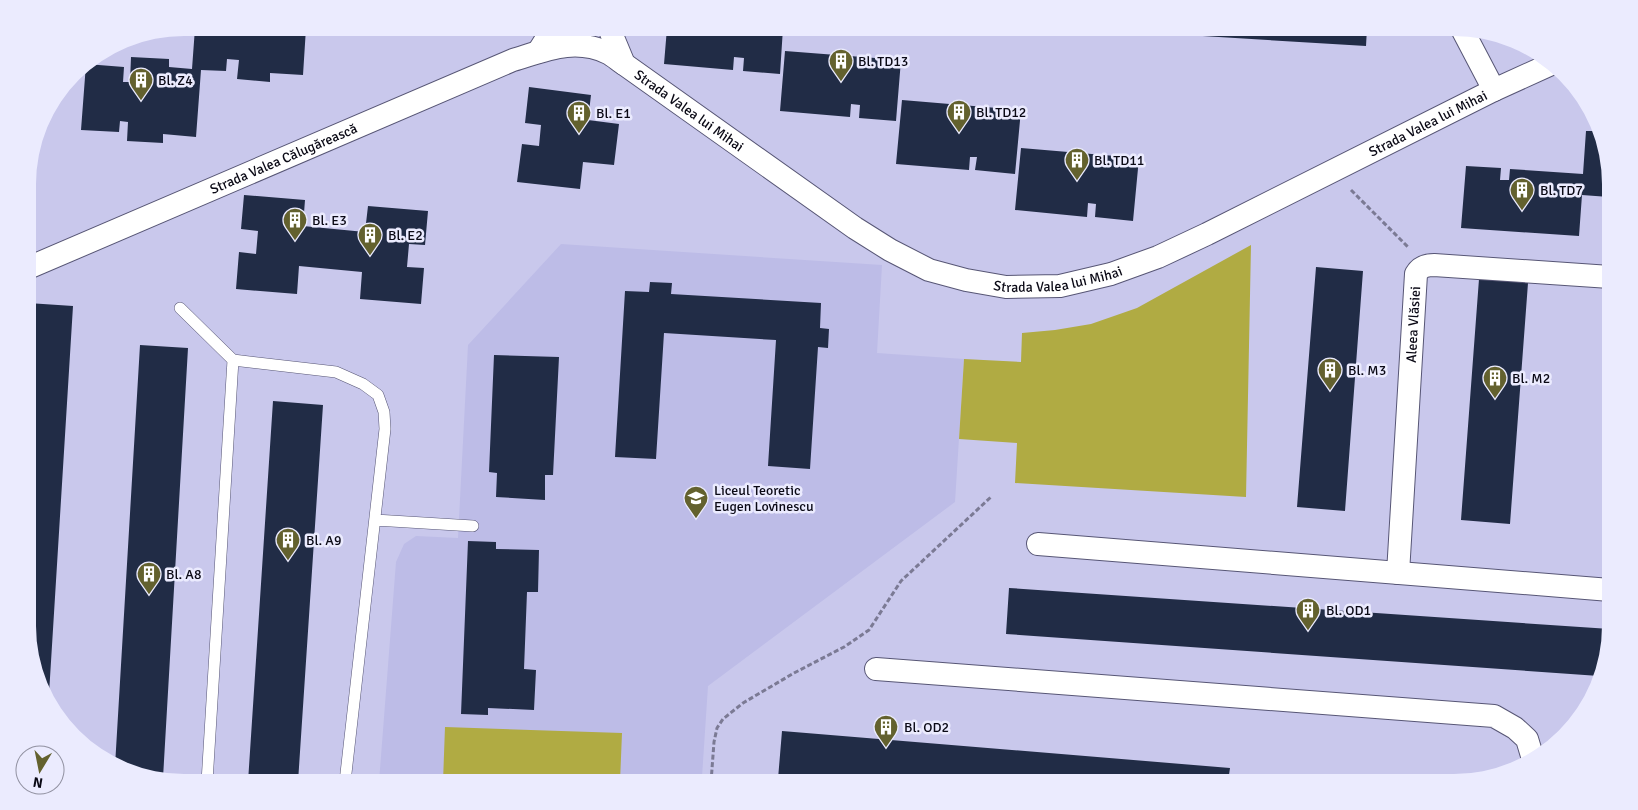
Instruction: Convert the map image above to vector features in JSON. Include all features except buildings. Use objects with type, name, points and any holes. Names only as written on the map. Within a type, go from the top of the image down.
[{"type":"street","points":[[538,52],[548,37]]},
{"type":"street","name":"Strada Valea lui Mihai","points":[[613,37],[624,64],[855,228],[890,250],[929,270],[966,280],[1006,287],[1060,286],[1111,274],[1158,257],[1494,90],[1544,67]]},
{"type":"street","points":[[1466,37],[1494,90]]},
{"type":"street","name":"Strada Valea Călugărească","points":[[37,264],[495,68],[538,52],[558,46],[583,45],[608,53],[624,64]]},
{"type":"street","points":[[1426,265],[1602,276]]},
{"type":"street","name":"Aleea Vlăsiei","points":[[1398,573],[1416,274],[1419,268],[1426,265]]},
{"type":"street","points":[[1038,544],[1602,589]]},
{"type":"street","points":[[876,669],[1494,716],[1515,728],[1527,739],[1531,752]]},
{"type":"lane","points":[[180,308],[233,360],[336,372],[362,384],[378,395],[384,412],[385,429],[345,774]]},
{"type":"lane","points":[[207,774],[233,360]]},
{"type":"lane","points":[[375,520],[473,526]]},
{"type":"path","points":[[1332,172],[1426,265]]},
{"type":"path","points":[[712,774],[714,742],[717,728],[722,719],[743,703],[794,672],[844,647],[869,630],[901,581],[992,496]]},
{"type":"shaded area","name":"Liceul Teoretic Eugen Lovinescu","points":[[561,244],[882,265],[877,353],[964,359],[955,502],[708,686],[702,774],[380,774],[396,562],[404,544],[416,536],[458,538],[468,345]]},
{"type":"shaded area","points":[[1251,245],[1246,497],[1015,483],[1017,443],[959,439],[964,359],[1021,362],[1022,333],[1091,324],[1137,308]]},
{"type":"shaded area","points":[[445,727],[622,733],[620,774],[443,774]]},
{"type":"place","name":"Bl. TD13","points":[[841,82]]},
{"type":"place","name":"Bl. Z4","points":[[141,101]]},
{"type":"place","name":"Bl. TD12","points":[[959,133]]},
{"type":"place","name":"Bl. E1","points":[[579,134]]},
{"type":"place","name":"Bl. TD11","points":[[1077,181]]},
{"type":"place","name":"Bl. TD7","points":[[1522,211]]},
{"type":"place","name":"Bl. E3","points":[[295,241]]},
{"type":"place","name":"Bl. E2","points":[[370,256]]},
{"type":"place","name":"Bl. M3","points":[[1330,391]]},
{"type":"place","name":"Bl. M2","points":[[1495,399]]},
{"type":"place","name":"Liceul Teoretic Eugen Lovinescu","points":[[696,519]]},
{"type":"place","name":"Bl. A9","points":[[288,561]]},
{"type":"place","name":"Bl. A8","points":[[149,595]]},
{"type":"place","name":"Bl. OD1","points":[[1308,631]]},
{"type":"place","name":"Bl. OD2","points":[[886,748]]}]
